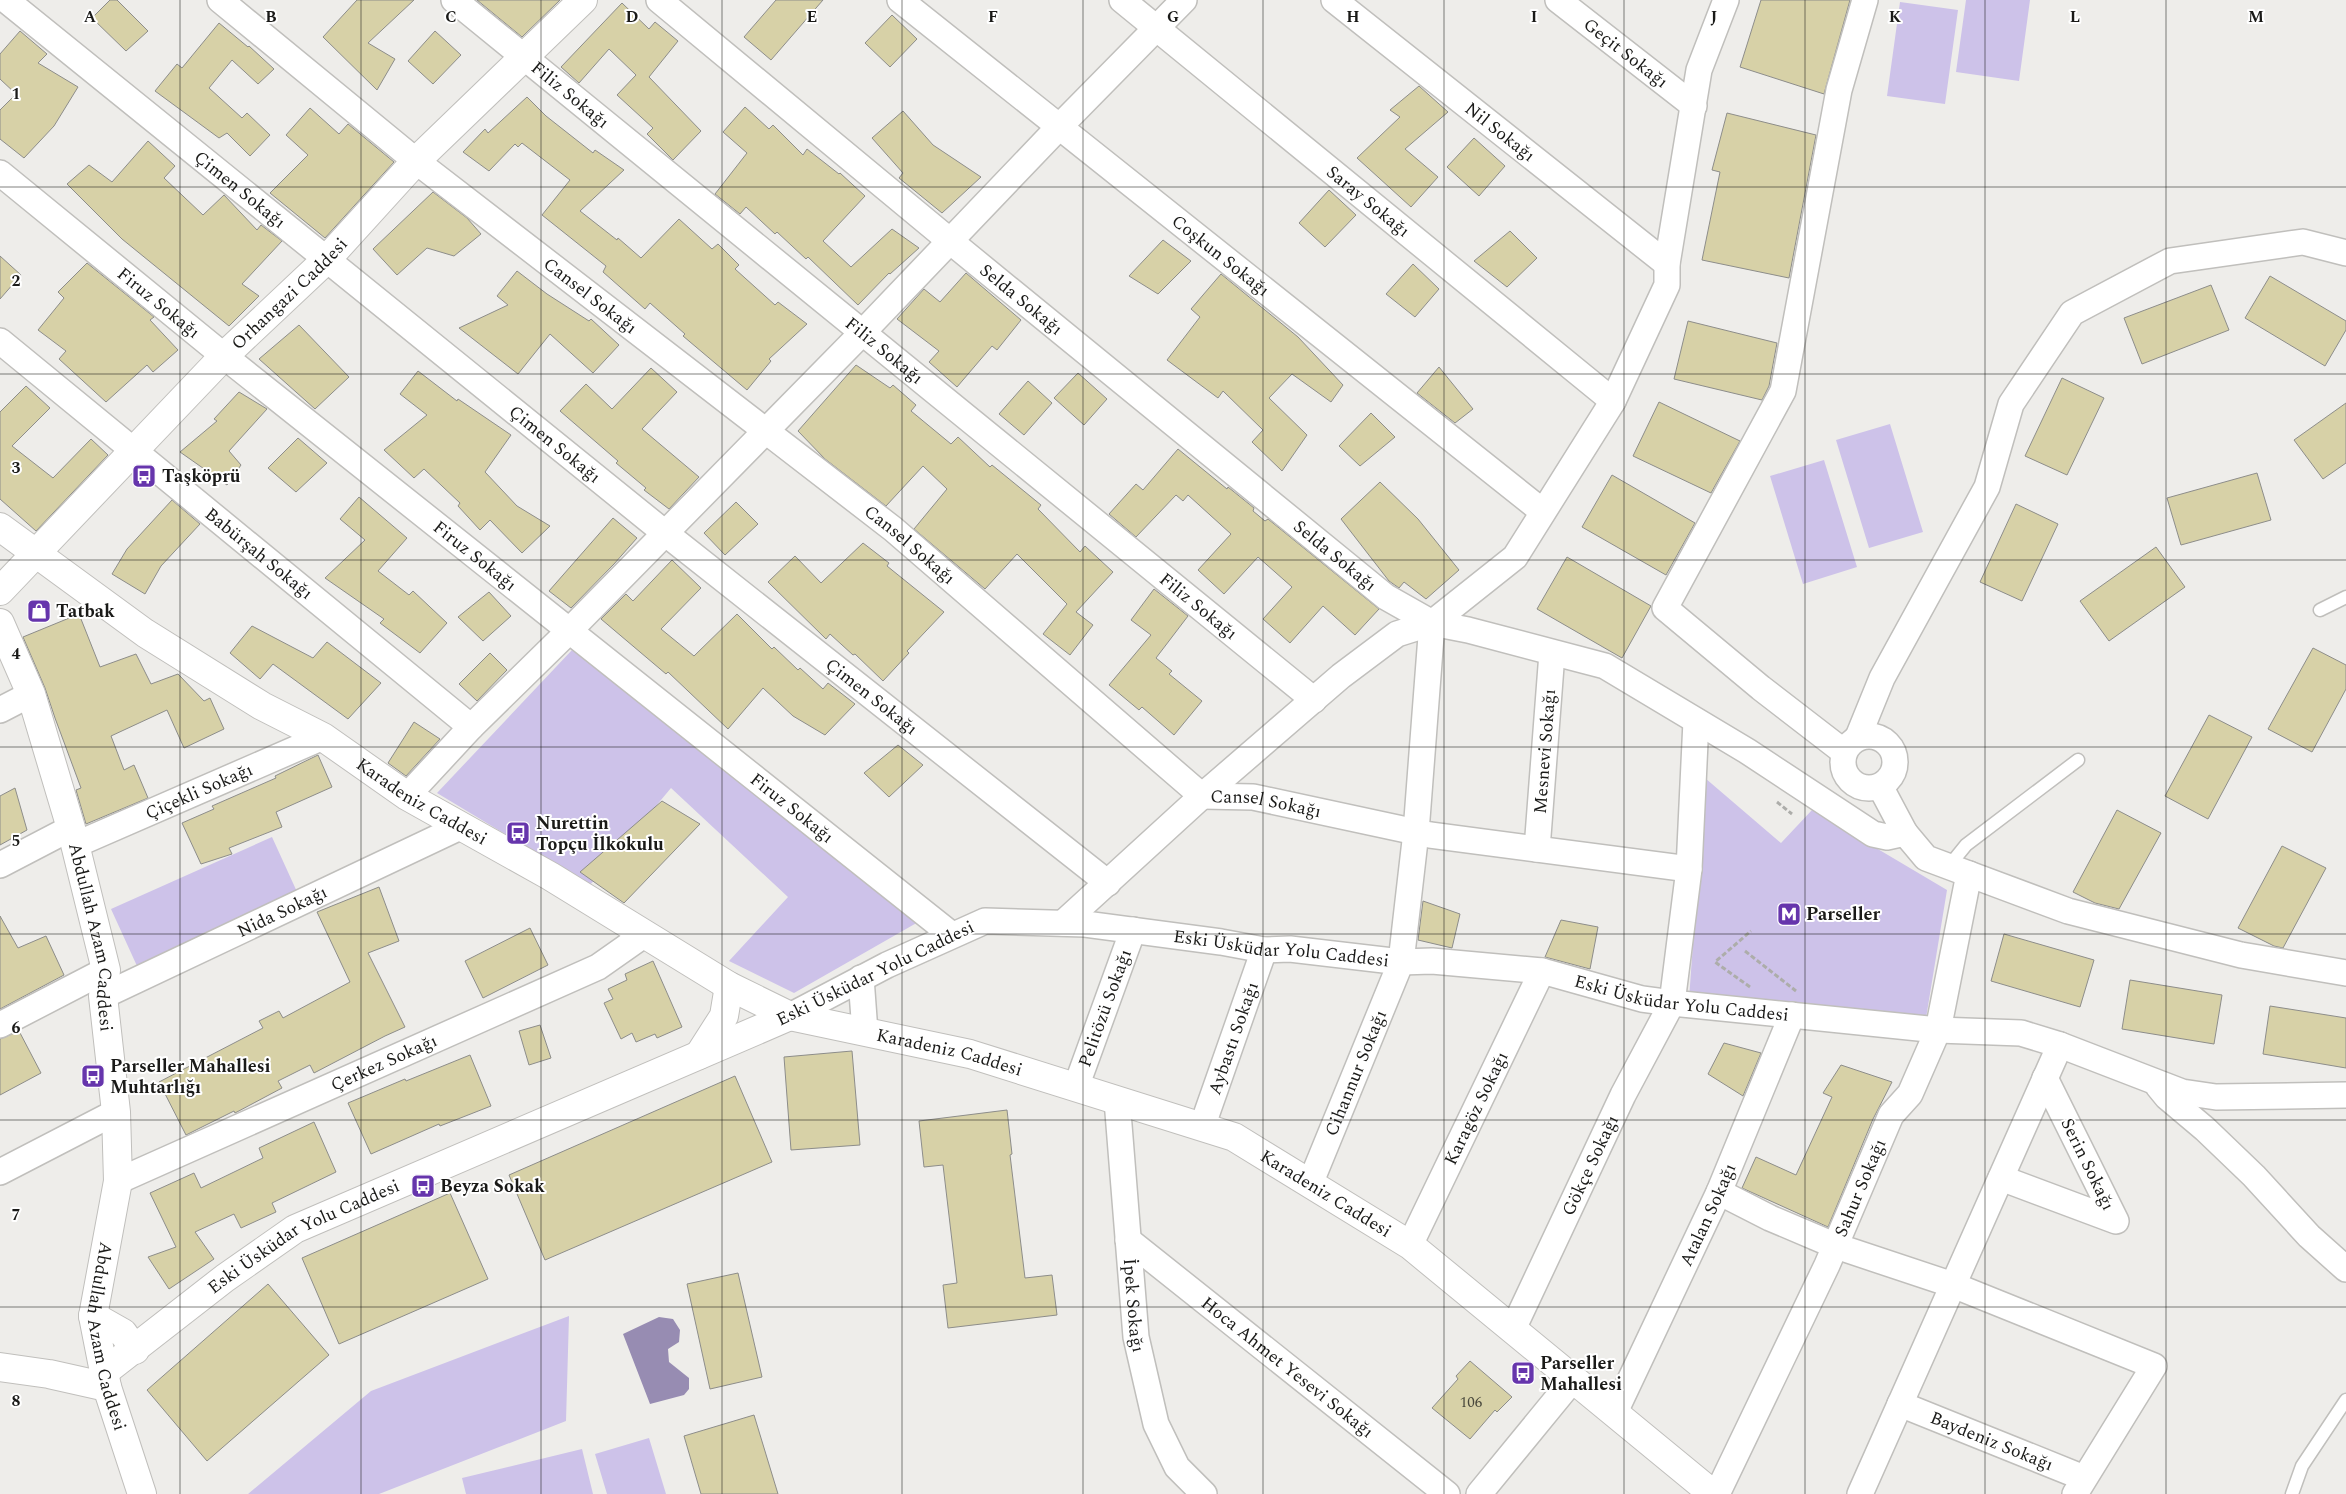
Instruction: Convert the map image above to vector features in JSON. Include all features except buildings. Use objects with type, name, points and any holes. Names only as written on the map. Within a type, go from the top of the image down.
[{"type":"street","name":"Çimen Sokağı","points":[[6,0],[665,533],[1108,884]]},
{"type":"street","name":"Cansel Sokağı","points":[[220,0],[416,161],[893,529],[1202,796],[1253,797],[1416,832],[1689,869]]},
{"type":"street","name":"Filiz Sokağı","points":[[454,0],[1314,700]]},
{"type":"street","name":"Orhangazi Caddesi","points":[[0,591],[35,553],[136,452],[224,356],[327,259],[416,161],[583,0]]},
{"type":"street","name":"Selda Sokağı","points":[[659,0],[950,241],[1386,597],[1432,623]]},
{"type":"street","name":"Coşkun Sokağı","points":[[900,0],[1542,511]]},
{"type":"street","name":"Saray Sokağı","points":[[1122,0],[1158,27],[1613,401]]},
{"type":"street","points":[[406,796],[471,727],[569,631],[864,332],[1060,126],[1184,0]]},
{"type":"street","name":"Nil Sokağı","points":[[1334,0],[1667,264]]},
{"type":"street","name":"Geçit Sokağı","points":[[1558,0],[1694,106]]},
{"type":"street","points":[[1063,922],[1108,884],[1202,796],[1341,676],[1397,634],[1432,623],[1515,557],[1542,511],[1613,401],[1667,285],[1667,264],[1699,70],[1726,0]]},
{"type":"street","points":[[1851,745],[1761,688],[1665,608],[1783,391],[1839,90],[1865,0]]},
{"type":"street","name":"Firuz Sokağı","points":[[0,173],[224,356],[952,936]]},
{"type":"street","points":[[1851,745],[1879,736],[1894,751],[1895,771],[1880,786],[1860,787],[1844,773],[1851,745],[1882,678],[1987,487],[2011,404],[2072,313],[2170,261],[2303,242],[2346,253]]},
{"type":"street","name":"Babürşah Sokağı","points":[[0,341],[471,727]]},
{"type":"street","name":"Karadeniz Caddesi","points":[[0,528],[145,633],[262,706],[323,738],[406,796],[550,876],[729,986],[790,1016],[970,1054],[1234,1137],[1410,1245],[1616,1412],[1713,1494]]},
{"type":"street","name":"Abdullah Azam Caddesi","points":[[0,623],[31,694],[73,837],[105,983],[116,1112],[118,1181],[93,1316],[105,1380],[142,1494]]},
{"type":"street","points":[[1432,623],[1468,630],[1605,666],[1747,751],[1873,834],[1887,837],[1905,833]]},
{"type":"street","points":[[1416,832],[1432,623]]},
{"type":"street","name":"Mesnevi Sokağı","points":[[1537,849],[1552,653]]},
{"type":"street","points":[[0,710],[31,694]]},
{"type":"street","points":[[1672,1004],[1689,869],[1696,721]]},
{"type":"street","name":"Çiçekli Sokağı","points":[[0,865],[323,738]]},
{"type":"street","points":[[1880,786],[1905,833],[1926,858],[2068,911],[2241,955],[2346,973]]},
{"type":"street","name":"Nida Sokağı","points":[[0,1025],[105,983],[460,827]]},
{"type":"street","name":"Cihannur Sokağı","points":[[1310,1184],[1401,962],[1416,832]]},
{"type":"street","name":"Sahur Sokağı","points":[[1717,1494],[1836,1246],[1891,1114],[1910,1094],[1938,1030],[1959,870]]},
{"type":"street","name":"Eski Üsküdar Yolu Caddesi","points":[[105,1380],[135,1350],[225,1278],[295,1229],[790,1016],[862,978],[984,920],[1063,922],[1221,942],[1264,950],[1290,949],[1401,962],[1432,961],[1542,971],[1642,999],[1672,1004],[1798,1006],[1938,1030],[2021,1033],[2060,1045],[2182,1092],[2216,1097],[2346,1095]]},
{"type":"street","name":"Pelitözü Sokağı","points":[[1076,1088],[1133,930]]},
{"type":"street","name":"Çerkez Sokağı","points":[[118,1181],[598,967],[645,934]]},
{"type":"street","name":"Aybastı Sokağı","points":[[1202,1127],[1264,950]]},
{"type":"street","name":"Karagöz Sokağı","points":[[1410,1245],[1542,971]]},
{"type":"street","name":"Karadeniz Caddesi","points":[[862,978],[865,1032]]},
{"type":"street","points":[[699,1055],[724,1016],[729,986]]},
{"type":"street","name":"Gökçe Sokağı","points":[[1513,1329],[1622,1095],[1672,1004]]},
{"type":"street","name":"Atalan Sokağı","points":[[1616,1412],[1719,1192],[1798,1006]]},
{"type":"street","points":[[1860,1494],[2060,1045]]},
{"type":"street","name":"Serin Sokağı","points":[[2001,1178],[2116,1221],[2045,1078]]},
{"type":"street","points":[[2154,1081],[2167,1097],[2206,1129],[2247,1169],[2309,1236],[2346,1269]]},
{"type":"street","name":"İpek Sokağı","points":[[1117,1100],[1136,1337],[1156,1424],[1177,1467],[1204,1494]]},
{"type":"street","points":[[0,1172],[116,1112]]},
{"type":"street","points":[[1719,1192],[1770,1218],[1836,1246],[1953,1285],[2154,1366],[2079,1486]]},
{"type":"street","name":"Hoca Ahmet Yesevi Sokağı","points":[[1128,1240],[1447,1494]]},
{"type":"street","points":[[93,1316],[123,1333],[135,1350]]},
{"type":"street","points":[[0,1367],[105,1380]]},
{"type":"street","points":[[1480,1494],[1574,1378]]},
{"type":"street","name":"Baydeniz Sokağı","points":[[1900,1404],[2079,1486]]},
{"type":"lane","points":[[2320,610],[2346,597]]},
{"type":"lane","points":[[1959,870],[1966,845],[2078,760]]},
{"type":"lane","points":[[2292,1494],[2302,1466],[2346,1400]]},
{"type":"path","points":[[1751,930],[1715,962],[1753,989]]},
{"type":"path","points":[[1745,951],[1798,1006]]},
{"type":"shaded area","points":[[1966,0],[2030,0],[2019,81],[1956,72]]},
{"type":"shaded area","points":[[1900,2],[1958,10],[1945,104],[1887,96]]},
{"type":"shaded area","points":[[1890,424],[1923,532],[1869,548],[1836,440]]},
{"type":"shaded area","points":[[1824,460],[1857,567],[1803,584],[1770,476]]},
{"type":"shaded area","points":[[572,650],[920,921],[794,993],[729,961],[788,897],[671,788],[590,885],[437,793]]},
{"type":"shaded area","points":[[1705,778],[1781,843],[1812,810],[1947,890],[1926,1018],[1689,999]]},
{"type":"shaded area","points":[[272,837],[298,894],[137,966],[111,909]]},
{"type":"shaded area","points":[[569,1316],[566,1421],[379,1494],[248,1494],[371,1391]]},
{"type":"shaded area","points":[[659,1317],[673,1319],[680,1330],[679,1342],[668,1349],[669,1362],[689,1378],[689,1389],[684,1395],[650,1404],[623,1334]]},
{"type":"shaded area","points":[[649,1438],[666,1494],[607,1494],[595,1454]]},
{"type":"shaded area","points":[[582,1449],[593,1494],[466,1494],[462,1478]]},
{"type":"place","name":"Taşköprü","points":[[144,476]]},
{"type":"place","name":"Tatbak","points":[[39,611]]},
{"type":"place","name":"Nurettin Topçu İlkokulu","points":[[518,833]]},
{"type":"place","name":"Parseller","points":[[1789,914]]},
{"type":"place","name":"Parseller Mahallesi Muhtarlığı","points":[[93,1076]]},
{"type":"place","name":"Beyza Sokak","points":[[423,1186]]},
{"type":"place","name":"Parseller Mahallesi","points":[[1523,1373]]}]
